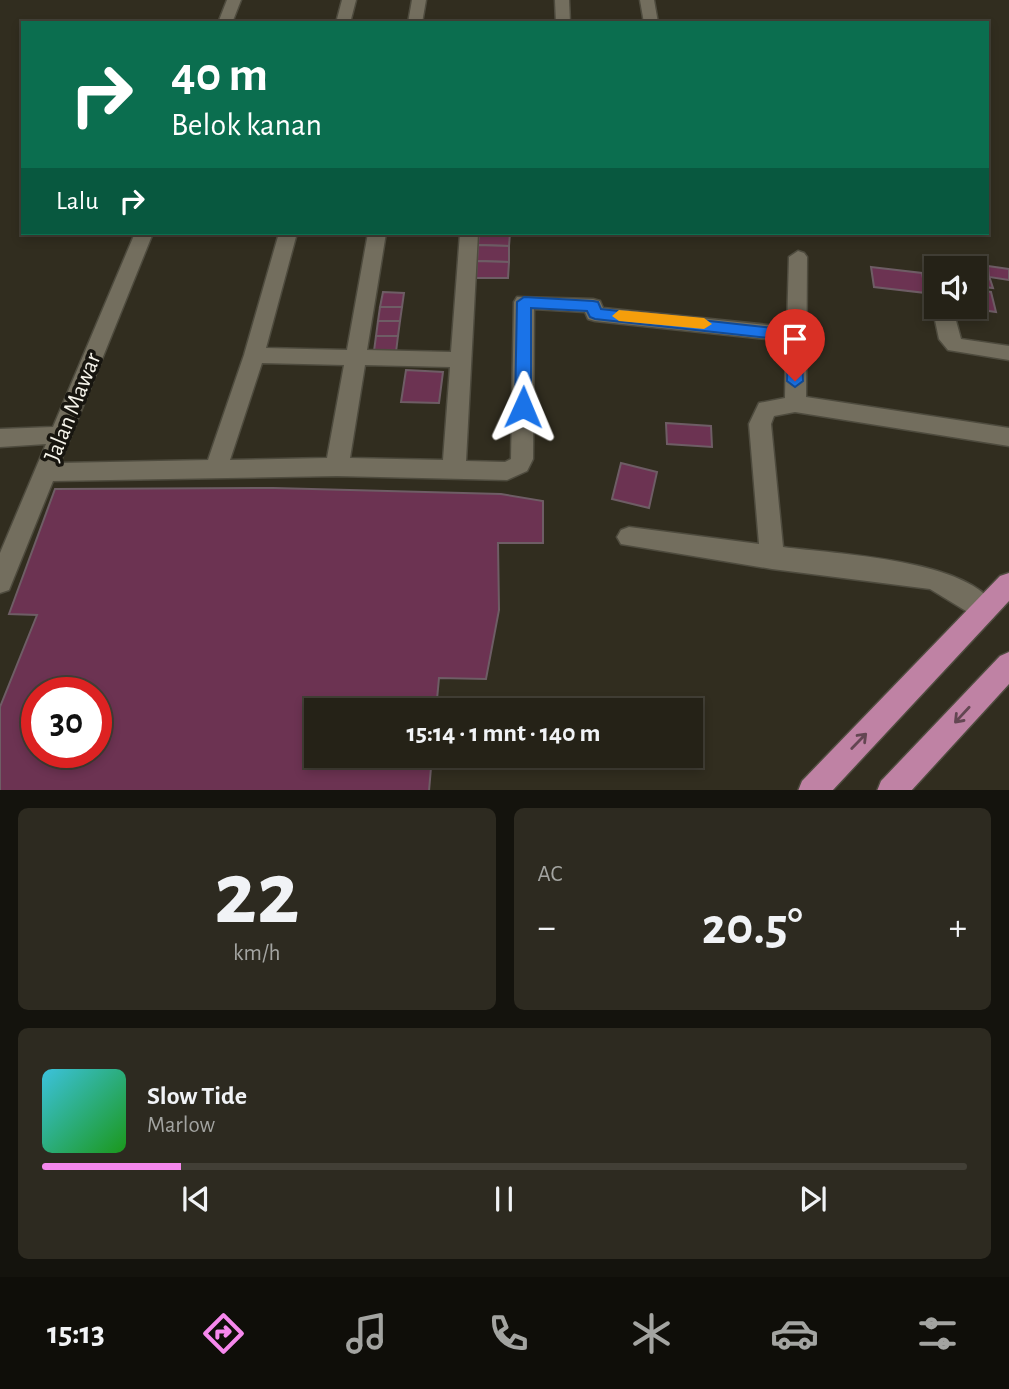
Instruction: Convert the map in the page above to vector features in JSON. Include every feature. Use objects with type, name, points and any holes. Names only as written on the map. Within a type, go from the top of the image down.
[{"type":"main road","points":[[812,790],[980,607],[1009,584]]},
{"type":"main road","points":[[891,790],[1009,665]]},
{"type":"street","points":[[226,21],[234,0]]},
{"type":"street","points":[[344,21],[349,0]]},
{"type":"street","points":[[415,21],[419,0]]},
{"type":"street","points":[[562,0],[563,21]]},
{"type":"street","points":[[647,0],[650,21]]},
{"type":"street","name":"Jalan Mawar","points":[[0,582],[143,235]]},
{"type":"street","points":[[216,469],[254,355],[287,235]]},
{"type":"street","points":[[337,467],[377,235]]},
{"type":"street","points":[[454,469],[469,235]]},
{"type":"street","points":[[795,404],[798,257]]},
{"type":"street","points":[[46,472],[337,467],[507,471],[519,465],[522,459],[524,302],[593,306],[595,314],[796,335]]},
{"type":"street","points":[[945,319],[949,339],[955,345],[1009,354]]},
{"type":"street","points":[[254,355],[460,360]]},
{"type":"street","points":[[772,558],[760,424],[768,409],[795,404],[1009,437]]},
{"type":"street","points":[[0,438],[61,435]]},
{"type":"street","points":[[629,537],[772,558],[907,573],[941,580],[980,607]]},
{"type":"building","points":[[479,235],[510,235],[509,246],[478,245]]},
{"type":"building","points":[[478,245],[509,246],[509,262],[477,261]]},
{"type":"building","points":[[477,261],[509,262],[508,278],[476,278]]},
{"type":"building","points":[[988,266],[1009,269],[1009,280],[989,277]]},
{"type":"building","points":[[871,267],[922,273],[924,293],[874,287]]},
{"type":"building","points":[[987,279],[990,279],[993,288],[987,287]]},
{"type":"building","points":[[987,291],[991,292],[996,312],[987,311]]},
{"type":"building","points":[[383,292],[404,293],[402,307],[380,307]]},
{"type":"building","points":[[380,307],[402,307],[400,321],[378,321]]},
{"type":"building","points":[[378,321],[400,321],[398,336],[376,336]]},
{"type":"building","points":[[376,336],[398,336],[396,352],[374,351]]},
{"type":"building","points":[[406,370],[443,372],[439,403],[401,402]]},
{"type":"building","points":[[666,423],[711,426],[712,447],[667,444]]},
{"type":"building","points":[[621,463],[657,472],[649,508],[612,499]]},
{"type":"building","points":[[274,488],[501,494],[543,501],[543,543],[498,543],[499,610],[486,679],[439,678],[437,698],[304,698],[304,768],[431,768],[429,790],[0,790],[0,707],[37,615],[9,614],[55,489]]},
{"type":"slow traffic","points":[[619,316],[704,324]]},
{"type":"route","points":[[523,407],[524,302],[593,306],[595,314],[685,321],[796,335],[795,381]]}]
